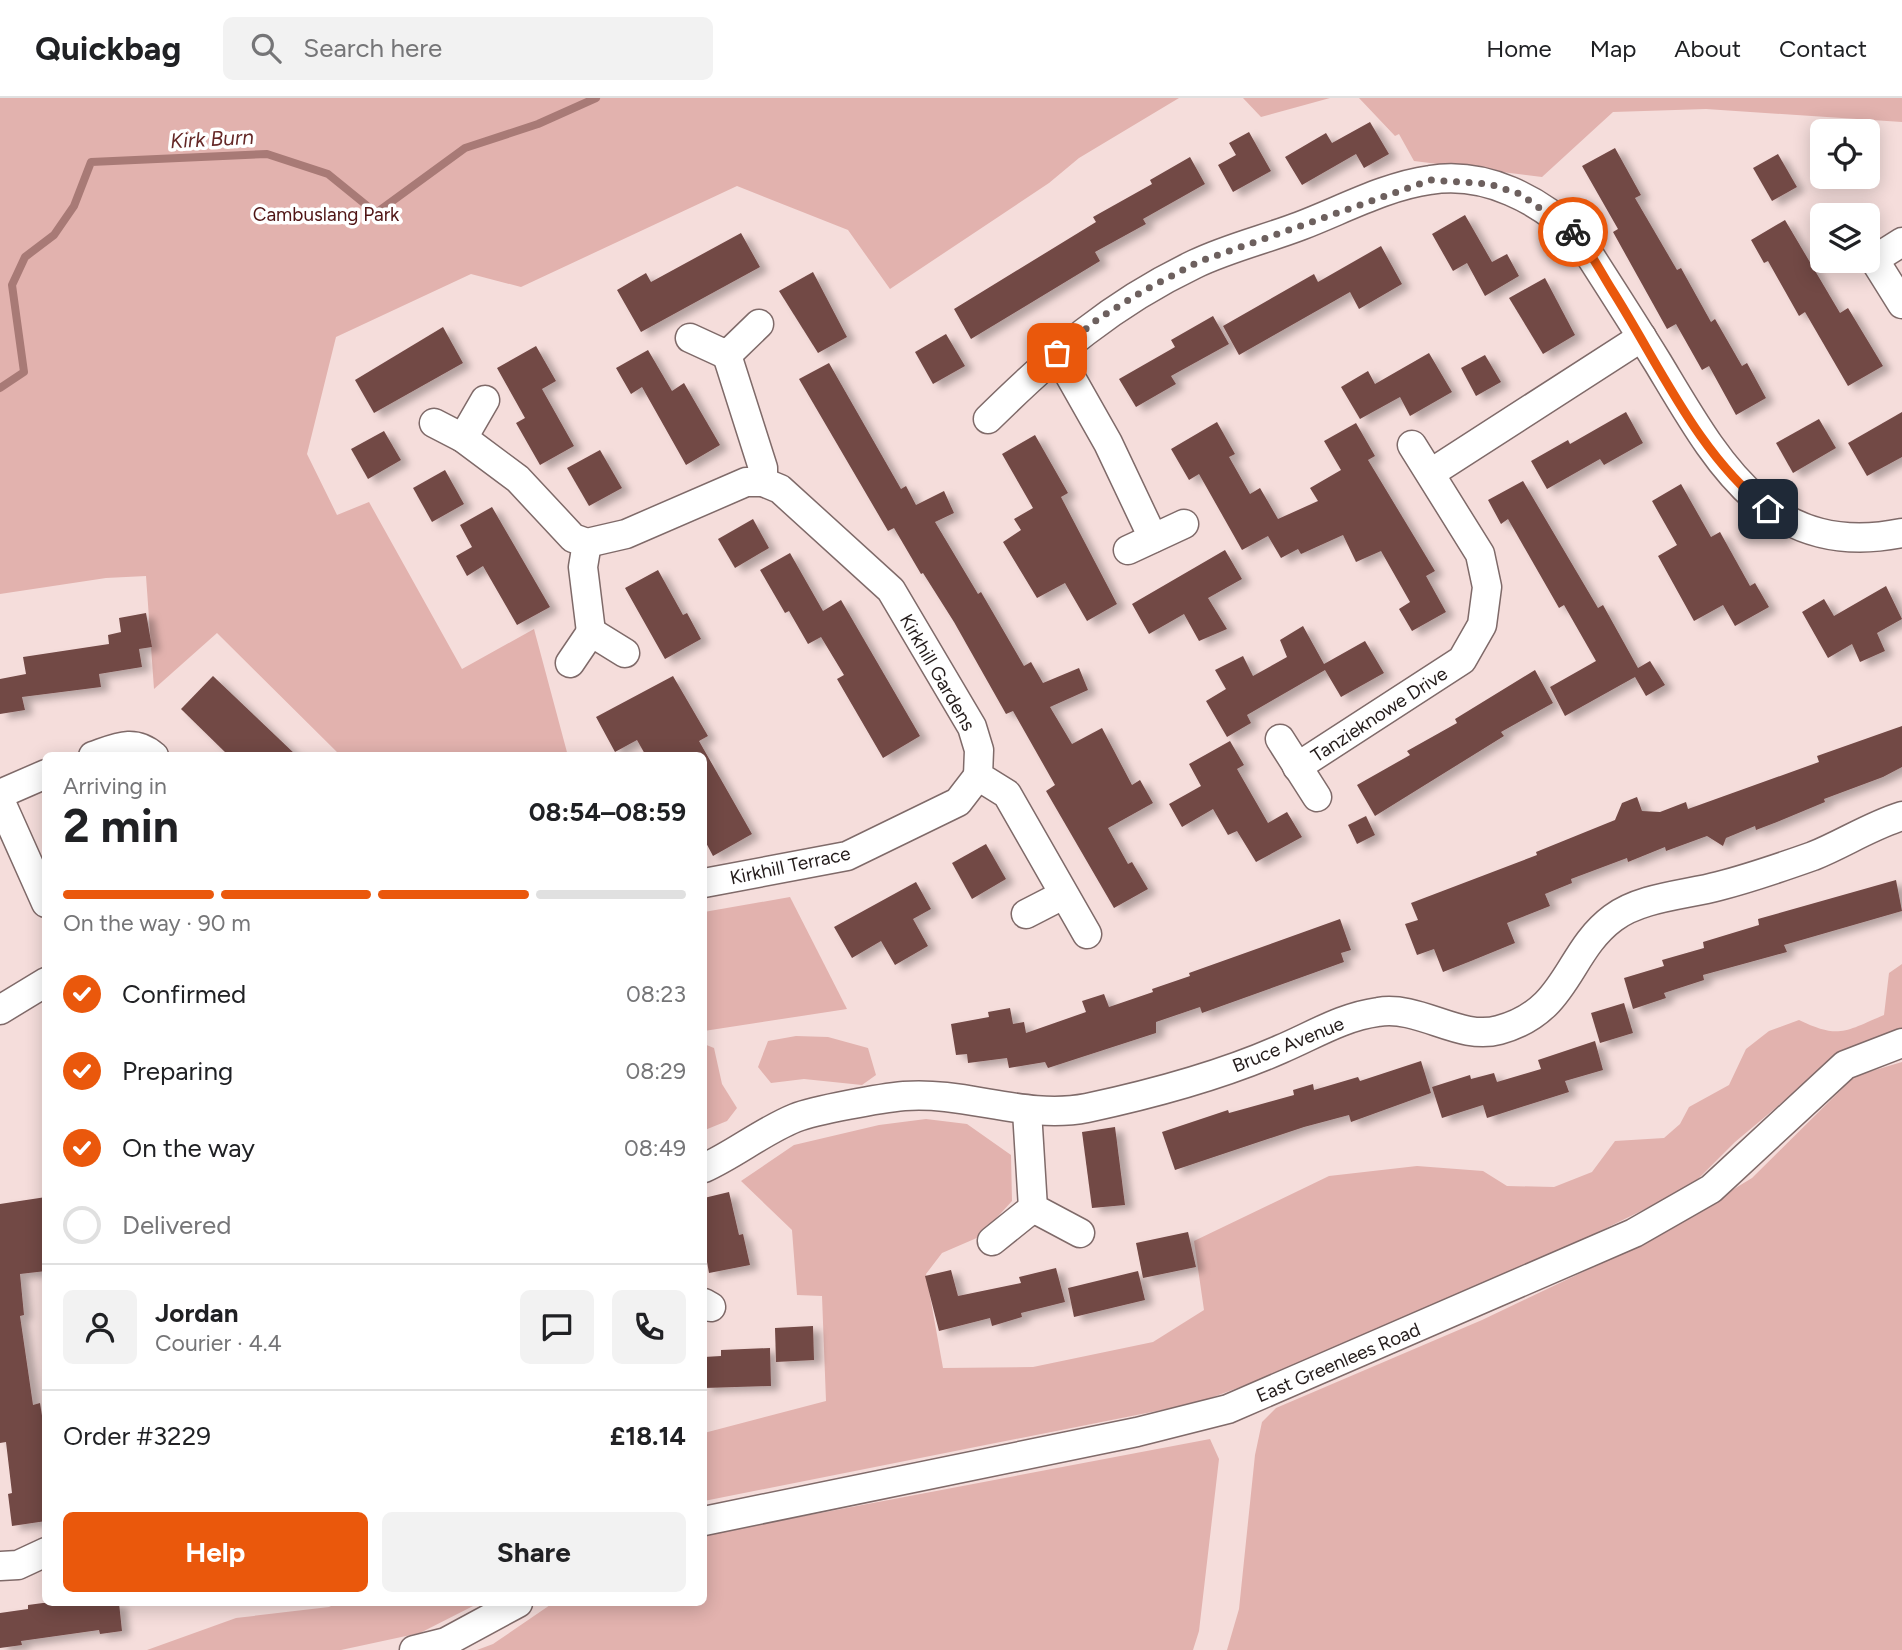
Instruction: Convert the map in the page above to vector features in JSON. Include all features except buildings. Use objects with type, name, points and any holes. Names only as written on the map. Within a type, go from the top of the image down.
[{"type":"street","points":[[988,419],[1057,353],[1098,319],[1198,262],[1431,180],[1489,184],[1520,194],[1564,223],[1578,237],[1700,433],[1741,488],[1768,509],[1801,528],[1868,538],[1902,533]]},
{"type":"street","points":[[1880,251],[1902,242]]},
{"type":"street","points":[[1880,269],[1902,304]]},
{"type":"street","points":[[727,355],[759,324]]},
{"type":"street","points":[[1431,473],[1642,337]]},
{"type":"street","points":[[434,423],[463,438],[518,479],[573,538],[587,543],[626,534],[732,487],[746,482],[763,482],[763,468],[727,355],[690,338]]},
{"type":"street","points":[[1057,353],[1102,431],[1140,544],[1184,524]]},
{"type":"street","points":[[463,438],[485,400]]},
{"type":"street","name":"Tanzieknowe Drive","points":[[1297,767],[1462,660],[1477,638],[1482,625],[1487,587],[1480,554],[1412,445]]},
{"type":"street","name":"Kirkhill Gardens","points":[[763,482],[780,489],[891,590],[972,727],[979,750],[978,776]]},
{"type":"street","points":[[570,663],[591,632],[583,567],[587,543]]},
{"type":"street","points":[[591,632],[625,653]]},
{"type":"street","name":"Tanzieknowe Drive","points":[[1280,739],[1317,797]]},
{"type":"street","points":[[104,752],[123,745],[143,746],[150,752]]},
{"type":"street","points":[[0,794],[42,776]]},
{"type":"street","points":[[978,776],[1007,794],[1087,934]]},
{"type":"street","name":"Kirkhill Terrace","points":[[707,882],[847,856],[958,802],[978,776]]},
{"type":"street","points":[[0,800],[42,894]]},
{"type":"street","name":"Bruce Avenue","points":[[707,1167],[799,1116],[905,1096],[936,1097],[1027,1111],[1083,1109],[1160,1090],[1281,1049],[1339,1021],[1380,1011],[1419,1014],[1469,1030],[1496,1031],[1521,1022],[1547,1006],[1596,934],[1614,917],[1640,905],[1721,886],[1816,855],[1878,823],[1902,816]]},
{"type":"street","points":[[1026,914],[1063,895]]},
{"type":"street","points":[[0,1010],[42,984]]},
{"type":"street","name":"East Greenlees Road","points":[[707,1520],[1137,1432],[1228,1409],[1634,1233],[1711,1189],[1845,1065],[1902,1043]]},
{"type":"street","points":[[1027,1111],[1033,1209]]},
{"type":"street","points":[[1033,1209],[1080,1233]]},
{"type":"street","points":[[992,1241],[1033,1209]]},
{"type":"street","points":[[0,1566],[18,1565],[42,1554]]},
{"type":"street","points":[[414,1650],[446,1642],[512,1606]]},
{"type":"green space","name":"Cambuslang Park","points":[[0,98],[1179,98],[1079,158],[1049,183],[890,289],[848,230],[737,186],[521,287],[471,274],[336,337],[307,454],[337,515],[369,502],[462,669],[534,629],[567,752],[337,752],[217,633],[154,689],[146,576],[106,578],[0,594]]},
{"type":"green space","points":[[1243,98],[1330,98],[1261,117]]},
{"type":"green space","points":[[1359,98],[1902,98],[1902,122],[1706,109],[1613,112],[1542,177],[1414,161],[1399,134],[1395,136]]},
{"type":"green space","points":[[790,897],[847,1009],[707,1031],[707,911]]},
{"type":"green space","points":[[1902,964],[1902,1033],[1836,1057],[1735,1142],[1690,1187],[1537,1262],[1289,1369],[1197,1403],[707,1500],[707,1432],[826,1401],[822,1296],[797,1295],[792,1230],[741,1181],[794,1145],[879,1125],[926,1119],[967,1124],[1011,1155],[1012,1201],[979,1237],[942,1253],[926,1274],[943,1368],[1033,1367],[1153,1342],[1204,1310],[1194,1241],[1329,1176],[1417,1166],[1483,1171],[1507,1186],[1554,1187],[1592,1172],[1615,1141],[1664,1138],[1680,1124],[1689,1107],[1729,1085],[1746,1049],[1769,1031],[1799,1020],[1824,1030],[1842,1031],[1884,1015],[1889,973]]},
{"type":"green space","points":[[796,1036],[828,1037],[868,1048],[876,1075],[862,1085],[804,1079],[771,1083],[758,1067],[768,1041]]},
{"type":"green space","points":[[707,1045],[714,1048],[722,1084],[737,1108],[727,1121],[707,1129]]},
{"type":"green space","points":[[1902,1062],[1902,1650],[1227,1650],[1239,1609],[1255,1455],[1262,1422],[1276,1408],[1482,1320],[1650,1240],[1752,1178],[1855,1076]]},
{"type":"green space","points":[[1210,1439],[1219,1459],[1199,1631],[1193,1650],[477,1650],[493,1644],[549,1606],[707,1606],[707,1534]]},
{"type":"green space","points":[[473,1606],[420,1633],[341,1650],[147,1650],[236,1618],[329,1607]]},
{"type":"waterway","name":"Kirk Burn","points":[[0,388],[24,372],[12,285],[25,257],[54,235],[74,206],[91,162],[267,154],[328,174],[376,213],[465,148],[538,124],[596,98]]},
{"type":"way so far","points":[[1057,353],[1098,319],[1198,262],[1391,191],[1431,180],[1489,184],[1520,194],[1573,232]]},
{"type":"route","points":[[1573,232],[1642,337],[1700,433],[1741,488],[1768,509]]}]
